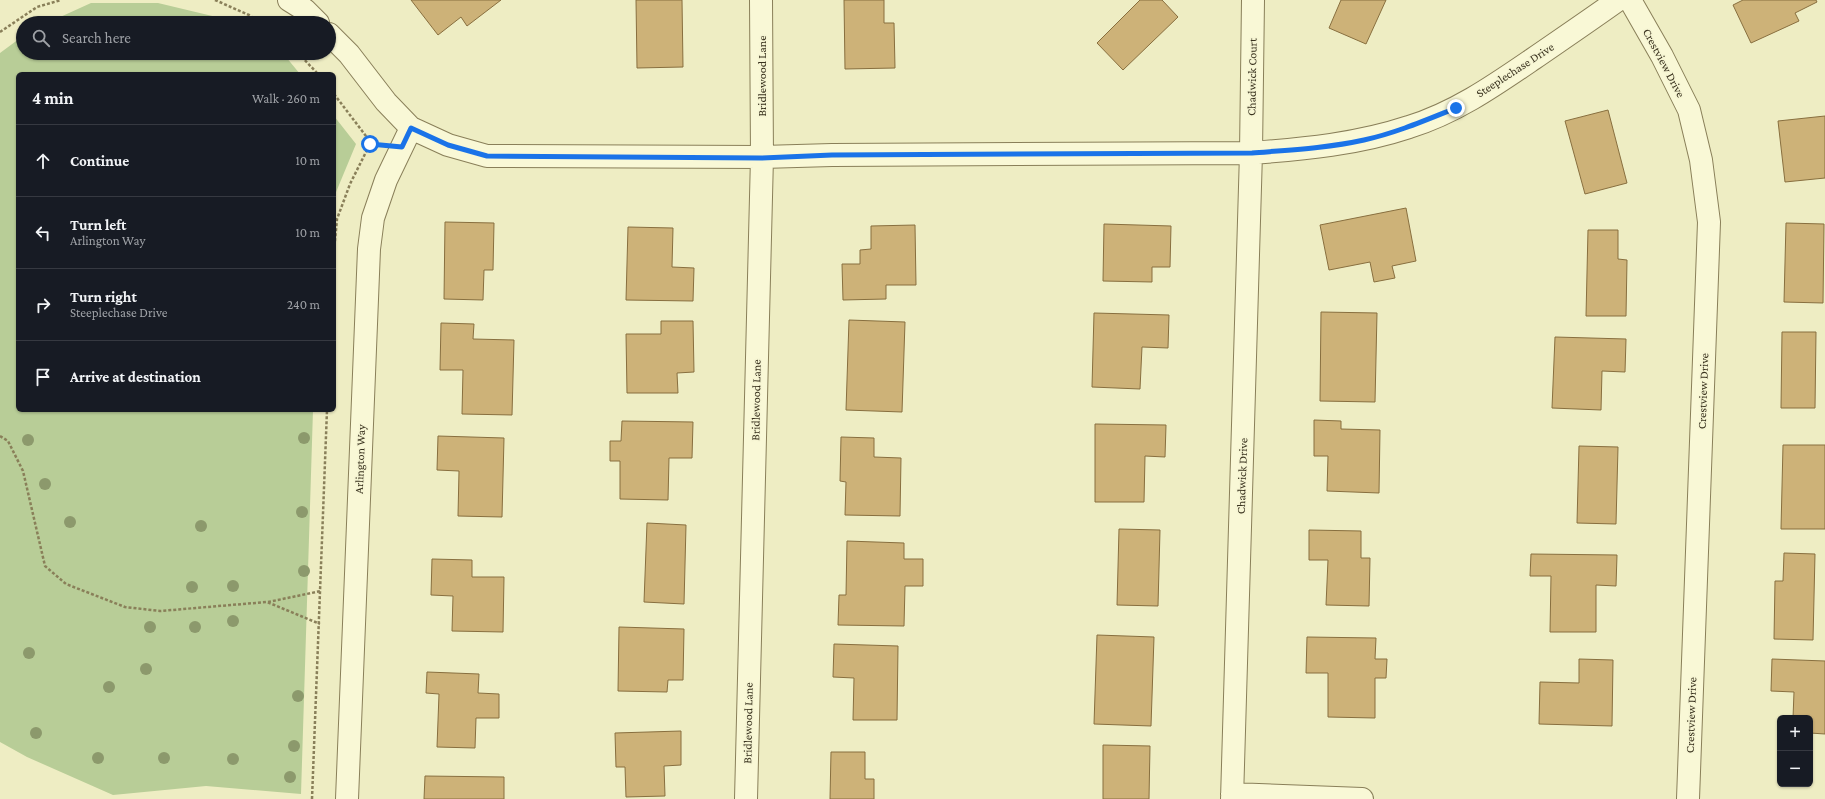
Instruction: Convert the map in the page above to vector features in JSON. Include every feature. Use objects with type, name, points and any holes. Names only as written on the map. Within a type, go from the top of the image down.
[{"type":"street","points":[[289,0],[305,10],[311,16]]},
{"type":"street","name":"Bridlewood Lane","points":[[746,799],[762,158],[762,0]]},
{"type":"street","name":"Chadwick Court","points":[[1252,153],[1253,0]]},
{"type":"street","name":"Steeplechase Drive","points":[[336,41],[349,54],[386,102],[411,128],[448,145],[487,156],[762,158],[832,155],[1252,153],[1295,150],[1363,140],[1410,127],[1456,108],[1499,82],[1618,0]]},
{"type":"street","name":"Crestview Drive","points":[[1630,0],[1662,56],[1689,110],[1701,160],[1709,222],[1688,799]]},
{"type":"street","name":"Arlington Way","points":[[347,799],[369,249],[373,218],[386,180],[411,128]]},
{"type":"street","name":"Chadwick Drive","points":[[1232,796],[1252,153]]},
{"type":"street","points":[[1232,796],[1362,799]]},
{"type":"path","points":[[24,16],[37,7],[61,0]]},
{"type":"path","points":[[215,0],[250,16]]},
{"type":"path","points":[[0,32],[16,21]]},
{"type":"path","points":[[305,60],[316,72]]},
{"type":"path","points":[[336,97],[370,144],[402,147]]},
{"type":"path","points":[[336,230],[337,219],[350,184],[370,144]]},
{"type":"path","points":[[312,799],[328,412]]},
{"type":"path","points":[[0,436],[8,441],[23,471],[45,566],[66,584],[125,606],[160,611],[268,602],[321,591]]},
{"type":"path","points":[[268,602],[320,624]]},
{"type":"green space","points":[[91,3],[158,3],[212,16],[62,16]]},
{"type":"green space","points":[[16,41],[16,60],[288,60],[298,72],[16,72],[16,412],[313,412],[301,794],[206,786],[113,795],[27,757],[0,742],[0,53]]},
{"type":"green space","points":[[336,119],[356,144],[336,192]]},
{"type":"building","points":[[411,0],[501,0],[467,26],[461,17],[438,35]]},
{"type":"building","points":[[636,0],[682,0],[683,67],[637,68]]},
{"type":"building","points":[[844,0],[884,0],[884,23],[894,23],[895,68],[845,69]]},
{"type":"building","points":[[1140,0],[1162,0],[1178,17],[1123,70],[1097,43]]},
{"type":"building","points":[[1341,0],[1386,0],[1366,44],[1329,28]]},
{"type":"building","points":[[1743,0],[1816,0],[1817,2],[1795,13],[1799,21],[1751,43],[1733,5]]},
{"type":"building","points":[[1608,110],[1627,183],[1585,194],[1565,121]]},
{"type":"building","points":[[1825,116],[1825,178],[1785,182],[1778,121]]},
{"type":"building","points":[[1406,208],[1416,261],[1392,266],[1395,278],[1374,282],[1370,262],[1329,270],[1320,225]]},
{"type":"building","points":[[445,222],[494,223],[493,270],[484,270],[483,300],[444,299]]},
{"type":"building","points":[[1786,223],[1824,224],[1823,303],[1784,302]]},
{"type":"building","points":[[1104,224],[1171,226],[1170,267],[1152,267],[1152,282],[1103,281]]},
{"type":"building","points":[[915,225],[916,285],[886,285],[886,299],[843,300],[842,264],[860,264],[860,250],[871,249],[871,226]]},
{"type":"building","points":[[628,227],[673,228],[672,267],[694,268],[693,301],[626,300]]},
{"type":"building","points":[[1588,230],[1618,230],[1618,259],[1627,260],[1626,316],[1586,316]]},
{"type":"building","points":[[1321,312],[1377,313],[1375,402],[1320,401]]},
{"type":"building","points":[[1094,313],[1169,315],[1168,348],[1142,347],[1140,389],[1092,387]]},
{"type":"building","points":[[849,320],[905,322],[902,412],[846,410]]},
{"type":"building","points":[[661,321],[693,321],[694,372],[677,373],[678,393],[627,393],[626,334],[661,334]]},
{"type":"building","points":[[441,323],[474,324],[473,339],[514,340],[512,415],[462,414],[463,370],[440,370]]},
{"type":"building","points":[[1782,332],[1816,332],[1815,408],[1781,408]]},
{"type":"building","points":[[1555,337],[1626,339],[1625,372],[1602,371],[1601,410],[1552,408]]},
{"type":"building","points":[[1314,420],[1341,421],[1341,429],[1380,430],[1379,493],[1327,491],[1328,456],[1314,456]]},
{"type":"building","points":[[622,421],[693,422],[692,458],[669,458],[668,500],[620,499],[620,461],[610,461],[610,441],[621,441]]},
{"type":"building","points":[[1095,424],[1166,425],[1165,457],[1145,456],[1144,502],[1095,502]]},
{"type":"building","points":[[438,436],[504,438],[502,517],[458,516],[459,471],[437,470]]},
{"type":"building","points":[[841,437],[874,438],[874,457],[901,458],[900,516],[845,515],[846,482],[840,481]]},
{"type":"building","points":[[1783,445],[1825,445],[1825,529],[1781,529]]},
{"type":"building","points":[[1579,446],[1618,447],[1616,524],[1577,523]]},
{"type":"building","points":[[647,523],[686,525],[684,604],[644,602]]},
{"type":"building","points":[[1119,529],[1160,530],[1158,606],[1117,605]]},
{"type":"building","points":[[1309,530],[1361,531],[1361,558],[1370,558],[1369,606],[1326,605],[1328,560],[1309,560]]},
{"type":"building","points":[[847,541],[904,543],[904,559],[923,559],[923,586],[905,586],[904,626],[838,625],[839,595],[846,595]]},
{"type":"building","points":[[1784,553],[1815,554],[1813,640],[1774,639],[1775,581],[1783,581]]},
{"type":"building","points":[[1531,554],[1617,555],[1616,586],[1596,585],[1596,632],[1550,632],[1551,576],[1530,576]]},
{"type":"building","points":[[432,559],[472,560],[472,577],[504,577],[503,632],[452,631],[453,596],[431,595]]},
{"type":"building","points":[[619,627],[684,629],[683,680],[668,680],[667,692],[618,691]]},
{"type":"building","points":[[1097,635],[1154,637],[1151,726],[1094,724]]},
{"type":"building","points":[[1307,637],[1376,638],[1375,659],[1387,659],[1386,678],[1375,678],[1375,718],[1328,717],[1328,673],[1306,673]]},
{"type":"building","points":[[834,644],[898,646],[897,720],[853,720],[854,678],[833,677]]},
{"type":"building","points":[[1579,659],[1613,660],[1612,726],[1539,724],[1540,682],[1579,683]]},
{"type":"building","points":[[1772,659],[1825,661],[1825,734],[1813,733],[1813,715],[1793,715],[1794,692],[1771,691]]},
{"type":"building","points":[[427,672],[479,674],[478,693],[499,694],[499,718],[476,718],[475,748],[437,747],[439,694],[426,693]]},
{"type":"building","points":[[681,731],[681,765],[664,766],[665,796],[626,797],[625,767],[616,767],[615,733]]},
{"type":"building","points":[[1103,745],[1150,746],[1149,799],[1103,799]]},
{"type":"building","points":[[831,752],[865,752],[865,779],[874,779],[874,799],[830,799]]},
{"type":"building","points":[[425,776],[504,777],[504,799],[424,799]]},
{"type":"route","points":[[370,144],[402,147],[411,128],[448,145],[487,156],[544,158],[762,158],[832,155],[1252,153],[1295,150],[1363,140],[1410,127],[1456,108]]}]
